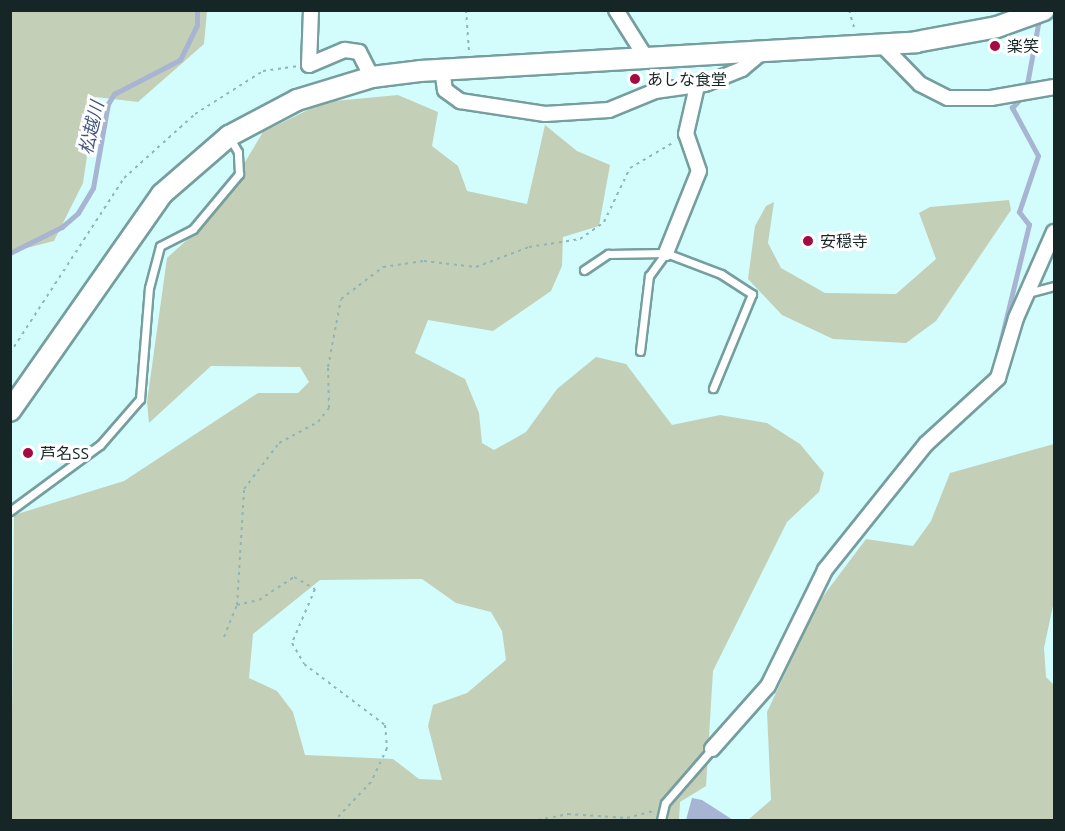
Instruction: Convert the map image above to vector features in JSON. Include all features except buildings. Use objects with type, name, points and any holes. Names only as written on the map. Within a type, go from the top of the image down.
[{"type":"street","points":[[616,10],[645,56]]},
{"type":"street","points":[[10,411],[162,194],[229,136],[297,100],[372,77],[442,69],[881,44],[952,37],[1044,10]]},
{"type":"street","points":[[314,12],[309,65],[345,50],[359,52],[372,77]]},
{"type":"street","points":[[881,44],[920,84],[948,98],[991,98],[1054,87]]},
{"type":"street","points":[[442,69],[445,90],[460,101],[545,114],[609,110],[655,91],[697,86],[742,69],[765,50]]},
{"type":"street","points":[[666,253],[699,171],[686,134],[697,86]]},
{"type":"street","points":[[712,749],[768,686],[825,570],[926,444],[998,378],[1026,293],[1054,232]]},
{"type":"lane","points":[[10,511],[100,445],[140,399],[149,288],[160,246],[193,229],[239,174],[238,152],[229,136]]},
{"type":"lane","points":[[584,270],[608,254],[666,253],[721,274],[752,294],[713,388]]},
{"type":"lane","points":[[640,351],[649,276],[666,253]]},
{"type":"lane","points":[[1026,293],[1054,286]]},
{"type":"lane","points":[[661,820],[665,803],[712,749]]},
{"type":"path","points":[[466,10],[470,67]]},
{"type":"path","points":[[10,353],[124,178],[195,114],[263,71],[309,65]]},
{"type":"path","points":[[224,637],[237,605],[244,489],[279,443],[318,422],[329,408],[327,367],[342,299],[383,267],[424,261],[476,267],[529,247],[580,239],[604,222],[630,168],[686,134]]},
{"type":"path","points":[[237,605],[259,600],[294,577],[315,589],[292,643],[304,664],[386,725],[387,748],[371,782],[335,820]]},
{"type":"path","points":[[538,820],[568,814],[633,817],[665,803]]},
{"type":"green space","points":[[11,10],[207,11],[204,44],[138,102],[96,97],[83,183],[54,241],[11,252]]},
{"type":"green space","points":[[398,95],[438,112],[432,146],[458,166],[467,191],[527,204],[545,125],[577,151],[610,165],[599,226],[563,237],[562,266],[551,291],[493,331],[428,320],[415,353],[465,379],[479,413],[482,443],[494,450],[526,432],[557,389],[596,357],[626,364],[672,425],[720,415],[767,423],[800,444],[824,473],[819,492],[787,522],[713,671],[706,786],[680,802],[679,820],[11,820],[14,515],[124,481],[258,393],[298,393],[309,382],[300,367],[211,366],[149,423],[147,402],[167,258],[212,217],[263,132],[324,102]],"holes":[[[422,579],[456,603],[491,612],[502,631],[506,660],[467,693],[433,705],[428,726],[442,780],[419,779],[393,759],[305,755],[293,712],[277,691],[249,678],[253,634],[320,580]]]},
{"type":"green space","points":[[1009,200],[1011,210],[936,321],[906,343],[833,339],[782,315],[748,279],[755,226],[766,206],[774,202],[768,243],[781,268],[825,293],[896,294],[936,259],[919,213],[930,207]]},
{"type":"green space","points":[[1054,444],[1054,601],[1044,648],[1046,677],[1054,685],[1054,820],[748,820],[771,800],[767,712],[818,603],[866,539],[913,546],[931,521],[950,473]]},
{"type":"water","points":[[692,798],[702,800],[733,820],[686,820]]},
{"type":"waterway","name":"松越川","points":[[10,253],[62,227],[78,213],[93,188],[108,104],[114,94],[180,60],[197,25],[197,10]]},
{"type":"waterway","points":[[1026,90],[1039,19]]},
{"type":"waterway","points":[[997,356],[1029,225],[1019,212],[1038,156],[1012,108],[1022,97]]},
{"type":"place","name":"楽笑","points":[[995,46]]},
{"type":"place","name":"あしな食堂","points":[[635,79]]},
{"type":"place","name":"安穏寺","points":[[808,241]]},
{"type":"place","name":"芦名SS","points":[[28,453]]}]
